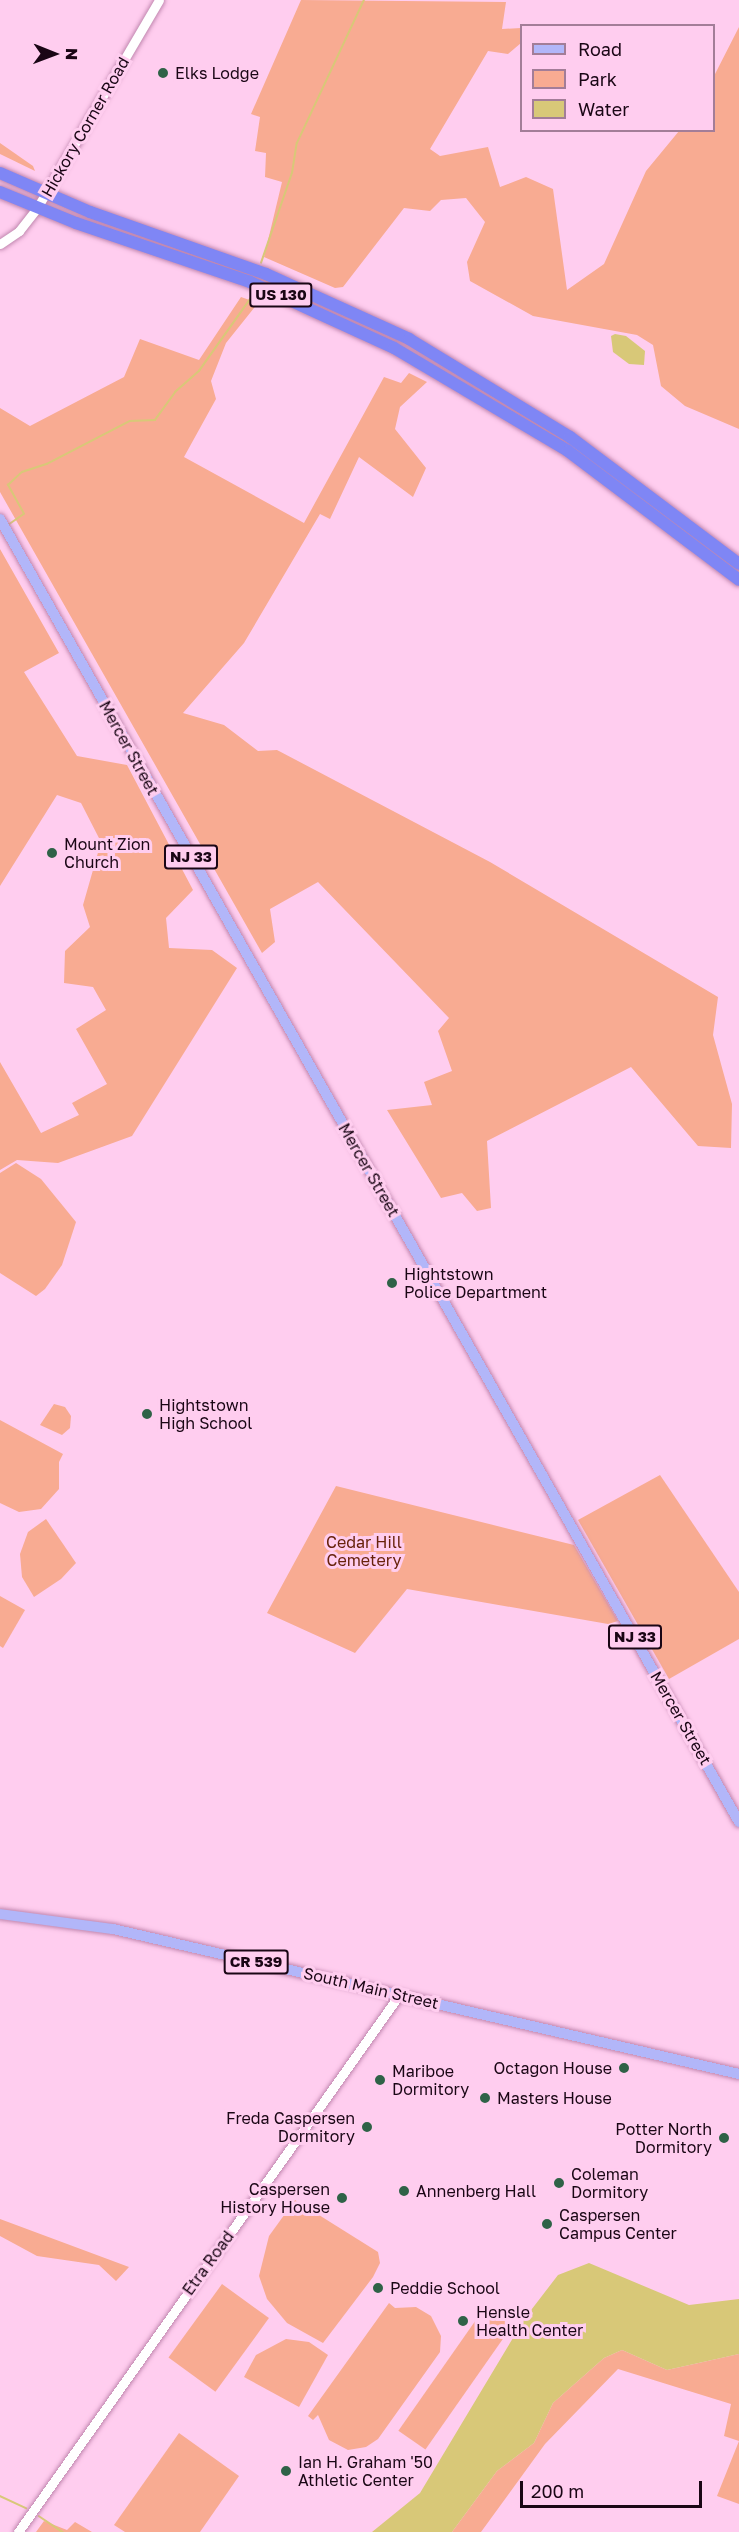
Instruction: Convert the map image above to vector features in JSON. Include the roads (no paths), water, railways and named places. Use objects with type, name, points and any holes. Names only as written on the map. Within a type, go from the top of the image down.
[{"type":"highway","name":"US 130","points":[[0,173],[46,194],[266,274],[409,339],[600,457],[739,564]]},
{"type":"highway","name":"US 130","points":[[0,192],[37,208],[250,282],[394,348],[568,452],[739,580]]},
{"type":"main road","name":"Hickory Corner Road","points":[[0,244],[19,231],[37,208],[159,0]]},
{"type":"main road","name":"Mercer Street","points":[[3,524],[739,1822]]},
{"type":"main road","name":"South Main Street","points":[[0,1914],[113,1929],[739,2074]]},
{"type":"main road","name":"Etra Road","points":[[18,2532],[399,1995]]},
{"type":"water","points":[[615,334],[626,336],[645,351],[644,365],[629,364],[613,352],[611,336]]},
{"type":"water","points":[[589,2263],[689,2305],[739,2299],[739,2354],[667,2370],[622,2350],[604,2358],[553,2403],[534,2443],[497,2471],[452,2532],[372,2532],[420,2493],[525,2318],[558,2275]]},
{"type":"waterway","points":[[261,263],[292,173],[297,143],[364,0]]},
{"type":"waterway","points":[[8,525],[24,514],[8,485],[22,472],[47,464],[130,421],[155,420],[175,392],[199,371],[253,295]]},
{"type":"waterway","points":[[0,2496],[26,2508]]},
{"type":"waterway","points":[[39,2516],[63,2532]]},
{"type":"place","name":"Elks Lodge","points":[[163,73]]},
{"type":"place","name":"Mount Zion Church","points":[[52,853]]},
{"type":"place","name":"Hightstown Police Department","points":[[392,1283]]},
{"type":"place","name":"Hightstown High School","points":[[147,1414]]},
{"type":"place","name":"Octagon House","points":[[624,2068]]},
{"type":"place","name":"Mariboe Dormitory","points":[[380,2080]]},
{"type":"place","name":"Masters House","points":[[485,2098]]},
{"type":"place","name":"Freda Caspersen Dormitory","points":[[367,2127]]},
{"type":"place","name":"Potter North Dormitory","points":[[724,2138]]},
{"type":"place","name":"Coleman Dormitory","points":[[559,2183]]},
{"type":"place","name":"Annenberg Hall","points":[[404,2191]]},
{"type":"place","name":"Caspersen History House","points":[[342,2198]]},
{"type":"place","name":"Caspersen Campus Center","points":[[547,2224]]},
{"type":"place","name":"Peddie School","points":[[378,2288]]},
{"type":"place","name":"Hensle Health Center","points":[[463,2321]]},
{"type":"place","name":"Ian H. Graham '50 Athletic Center","points":[[286,2471]]},
{"type":"park label","name":"Cedar Hill Cemetery","points":[[364,1551]]}]
